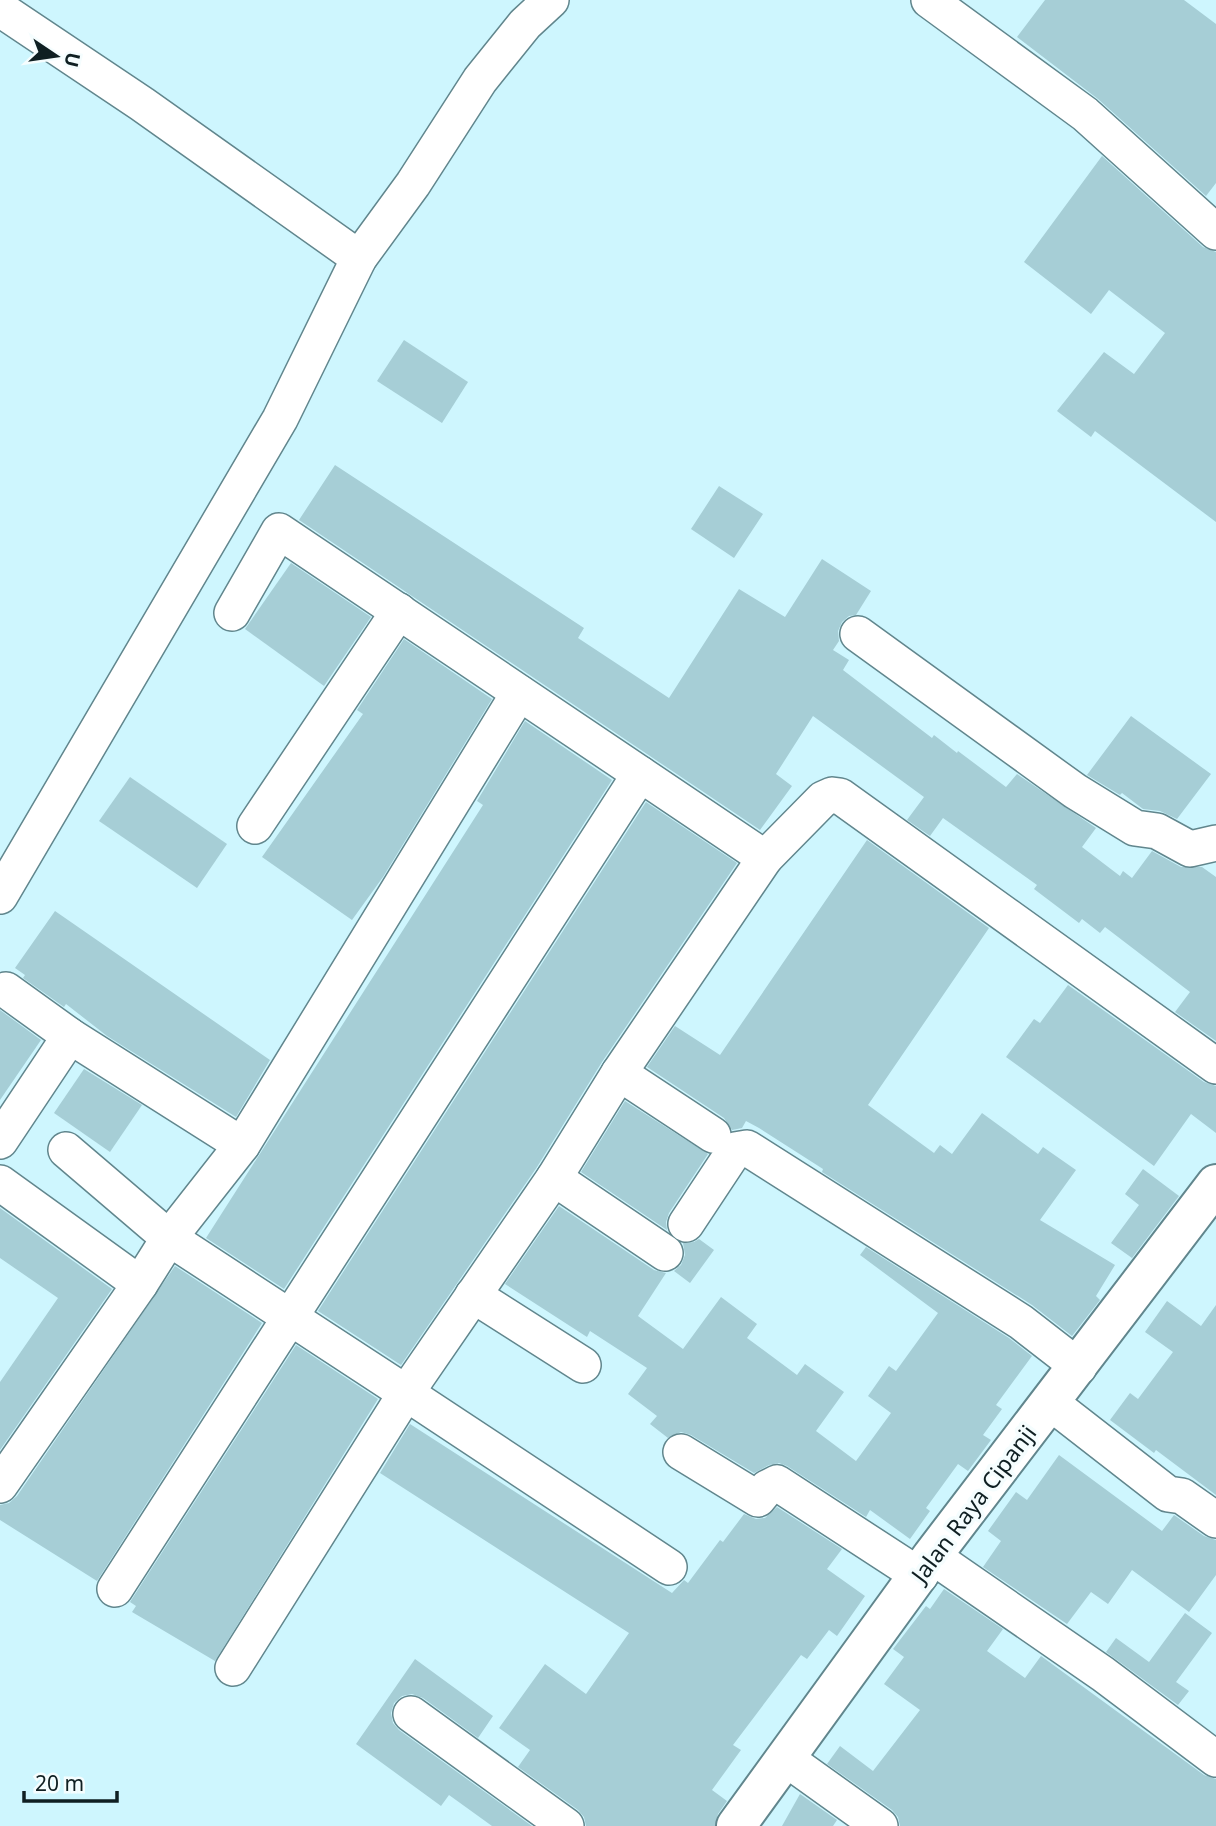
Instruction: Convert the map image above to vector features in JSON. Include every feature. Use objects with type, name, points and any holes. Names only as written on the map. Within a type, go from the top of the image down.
[{"type":"main road","name":"Jalan Raya Cipanji","points":[[736,1826],[926,1566],[1216,1184]]},
{"type":"street","points":[[0,896],[280,419],[359,258],[413,184],[480,80],[525,24],[551,0]]},
{"type":"street","points":[[929,0],[1085,114],[1216,232]]},
{"type":"street","points":[[0,9],[218,157],[359,258]]},
{"type":"street","points":[[232,613],[279,531],[765,858]]},
{"type":"street","points":[[255,826],[399,611]]},
{"type":"street","points":[[858,634],[1075,791],[1135,828],[1157,831],[1190,849],[1216,843]]},
{"type":"street","points":[[0,1485],[169,1238],[242,1145],[519,693]]},
{"type":"street","points":[[115,1589],[640,774]]},
{"type":"street","points":[[233,1668],[406,1394],[554,1178],[619,1073],[765,858],[823,799],[832,794],[840,796],[1216,1066]]},
{"type":"street","points":[[6,990],[70,1036],[242,1145]]},
{"type":"street","points":[[0,1141],[70,1036]]},
{"type":"street","points":[[619,1073],[713,1135]]},
{"type":"street","points":[[686,1224],[735,1150],[747,1147],[1021,1322],[1079,1367]]},
{"type":"street","points":[[66,1150],[169,1238],[669,1567]]},
{"type":"street","points":[[554,1178],[665,1253]]},
{"type":"street","points":[[0,1183],[140,1284]]},
{"type":"street","points":[[473,1295],[583,1365]]},
{"type":"street","points":[[1051,1403],[1168,1494],[1182,1496],[1216,1520]]},
{"type":"street","points":[[681,1452],[758,1499],[767,1488],[777,1483],[926,1566],[1103,1674],[1216,1759]]},
{"type":"street","points":[[411,1714],[566,1826]]},
{"type":"street","points":[[785,1758],[880,1826]]},
{"type":"building","points":[[1045,0],[1184,0],[1216,24],[1216,183],[1206,196],[1098,99],[1017,37]]},
{"type":"building","points":[[1102,156],[1203,247],[1216,252],[1216,522],[1095,431],[1091,437],[1057,411],[1104,352],[1134,374],[1165,333],[1109,290],[1091,314],[1024,262]]},
{"type":"building","points":[[404,340],[468,382],[442,423],[377,381]]},
{"type":"building","points":[[335,465],[584,628],[578,638],[669,698],[739,589],[785,617],[822,559],[871,591],[856,615],[849,616],[842,622],[838,631],[839,641],[833,650],[849,660],[843,670],[932,738],[934,735],[1006,787],[1017,774],[1096,828],[1082,847],[1120,876],[1123,871],[1132,878],[1152,851],[1181,867],[1202,867],[1216,877],[1216,1041],[1175,1012],[1190,992],[1105,927],[1100,933],[1082,919],[1079,923],[1034,889],[1037,885],[943,818],[930,836],[907,820],[924,797],[813,716],[776,774],[792,786],[760,830],[299,520]]},
{"type":"building","points":[[719,486],[763,514],[734,558],[691,529]]},
{"type":"building","points":[[291,563],[371,617],[324,686],[245,629]]},
{"type":"building","points":[[404,639],[492,699],[383,877],[352,920],[262,857],[363,714],[357,710]]},
{"type":"building","points":[[1131,716],[1211,774],[1177,819],[1160,811],[1143,809],[1122,793],[1120,795],[1087,775]]},
{"type":"building","points":[[525,721],[612,780],[284,1289],[206,1238],[483,805],[477,801]]},
{"type":"building","points":[[130,777],[227,844],[197,888],[99,821]]},
{"type":"building","points":[[646,802],[737,863],[602,1062],[537,1167],[401,1365],[318,1311]]},
{"type":"building","points":[[867,840],[989,928],[868,1105],[934,1153],[940,1145],[952,1154],[982,1113],[1038,1154],[1043,1147],[1076,1170],[1040,1220],[1115,1265],[1096,1296],[1100,1300],[1072,1336],[1032,1305],[822,1172],[823,1169],[759,1128],[746,1121],[742,1128],[732,1130],[724,1118],[647,1067],[675,1026],[720,1055]]},
{"type":"building","points":[[55,911],[270,1060],[236,1117],[107,1036],[66,1004],[64,1007],[23,978],[25,975],[15,968]]},
{"type":"building","points":[[1068,985],[1204,1082],[1216,1086],[1216,1133],[1191,1114],[1154,1166],[1006,1057],[1034,1019],[1040,1023]]},
{"type":"building","points":[[0,1010],[41,1040],[0,1100]]},
{"type":"building","points":[[84,1069],[142,1105],[110,1152],[54,1113]]},
{"type":"building","points":[[625,1101],[708,1154],[669,1213],[667,1230],[581,1172]]},
{"type":"building","points":[[1143,1169],[1179,1196],[1132,1258],[1111,1243],[1139,1205],[1125,1194]]},
{"type":"building","points":[[559,1206],[654,1270],[666,1273],[638,1316],[683,1349],[721,1297],[757,1324],[747,1338],[797,1375],[805,1364],[844,1392],[816,1431],[856,1461],[891,1413],[868,1396],[889,1366],[896,1371],[938,1313],[860,1255],[866,1247],[1009,1338],[1032,1356],[996,1405],[1002,1409],[983,1435],[991,1440],[968,1471],[958,1464],[926,1508],[930,1511],[910,1539],[870,1510],[866,1517],[787,1466],[779,1463],[769,1465],[754,1473],[691,1435],[681,1432],[668,1438],[650,1424],[657,1416],[628,1394],[647,1368],[590,1331],[587,1337],[505,1284]]},
{"type":"building","points":[[0,1208],[112,1289],[0,1450],[0,1382],[58,1298],[0,1258]]},
{"type":"building","points":[[699,1239],[714,1250],[690,1283],[674,1271],[681,1265],[685,1255],[683,1243]]},
{"type":"building","points":[[175,1266],[262,1323],[97,1581],[0,1520],[0,1505],[9,1503],[17,1496]]},
{"type":"building","points":[[1167,1301],[1201,1326],[1216,1305],[1216,1495],[1110,1420],[1130,1393],[1138,1399],[1173,1352],[1145,1332]]},
{"type":"building","points":[[296,1345],[378,1399],[215,1661],[132,1612],[136,1606],[130,1602]]},
{"type":"building","points":[[410,1424],[672,1593],[684,1580],[688,1583],[720,1540],[723,1542],[744,1514],[756,1519],[765,1518],[777,1507],[842,1549],[827,1569],[865,1596],[837,1636],[829,1630],[807,1659],[801,1655],[733,1745],[741,1750],[712,1790],[727,1801],[718,1814],[715,1826],[586,1826],[584,1817],[578,1810],[518,1767],[530,1750],[499,1728],[545,1664],[586,1694],[629,1633],[380,1473]]},
{"type":"building","points":[[1059,1455],[1162,1531],[1174,1515],[1204,1536],[1216,1540],[1216,1575],[1189,1612],[1132,1570],[1108,1604],[1091,1592],[1067,1624],[983,1567],[1001,1541],[988,1531],[1016,1492],[1027,1500]]},
{"type":"building","points":[[944,1589],[1003,1629],[987,1651],[1025,1678],[1041,1656],[1204,1775],[1216,1779],[1216,1826],[900,1826],[898,1817],[892,1810],[827,1764],[840,1746],[873,1771],[920,1710],[884,1684],[904,1657],[893,1649],[926,1606],[930,1609]]},
{"type":"building","points":[[1185,1613],[1212,1633],[1176,1682],[1189,1691],[1178,1705],[1106,1652],[1116,1638],[1149,1662]]},
{"type":"building","points":[[415,1659],[493,1716],[478,1738],[423,1698],[412,1694],[402,1696],[394,1703],[391,1713],[393,1723],[532,1826],[492,1826],[449,1795],[441,1806],[356,1744]]},
{"type":"building","points":[[800,1794],[837,1820],[833,1826],[782,1826]]}]
